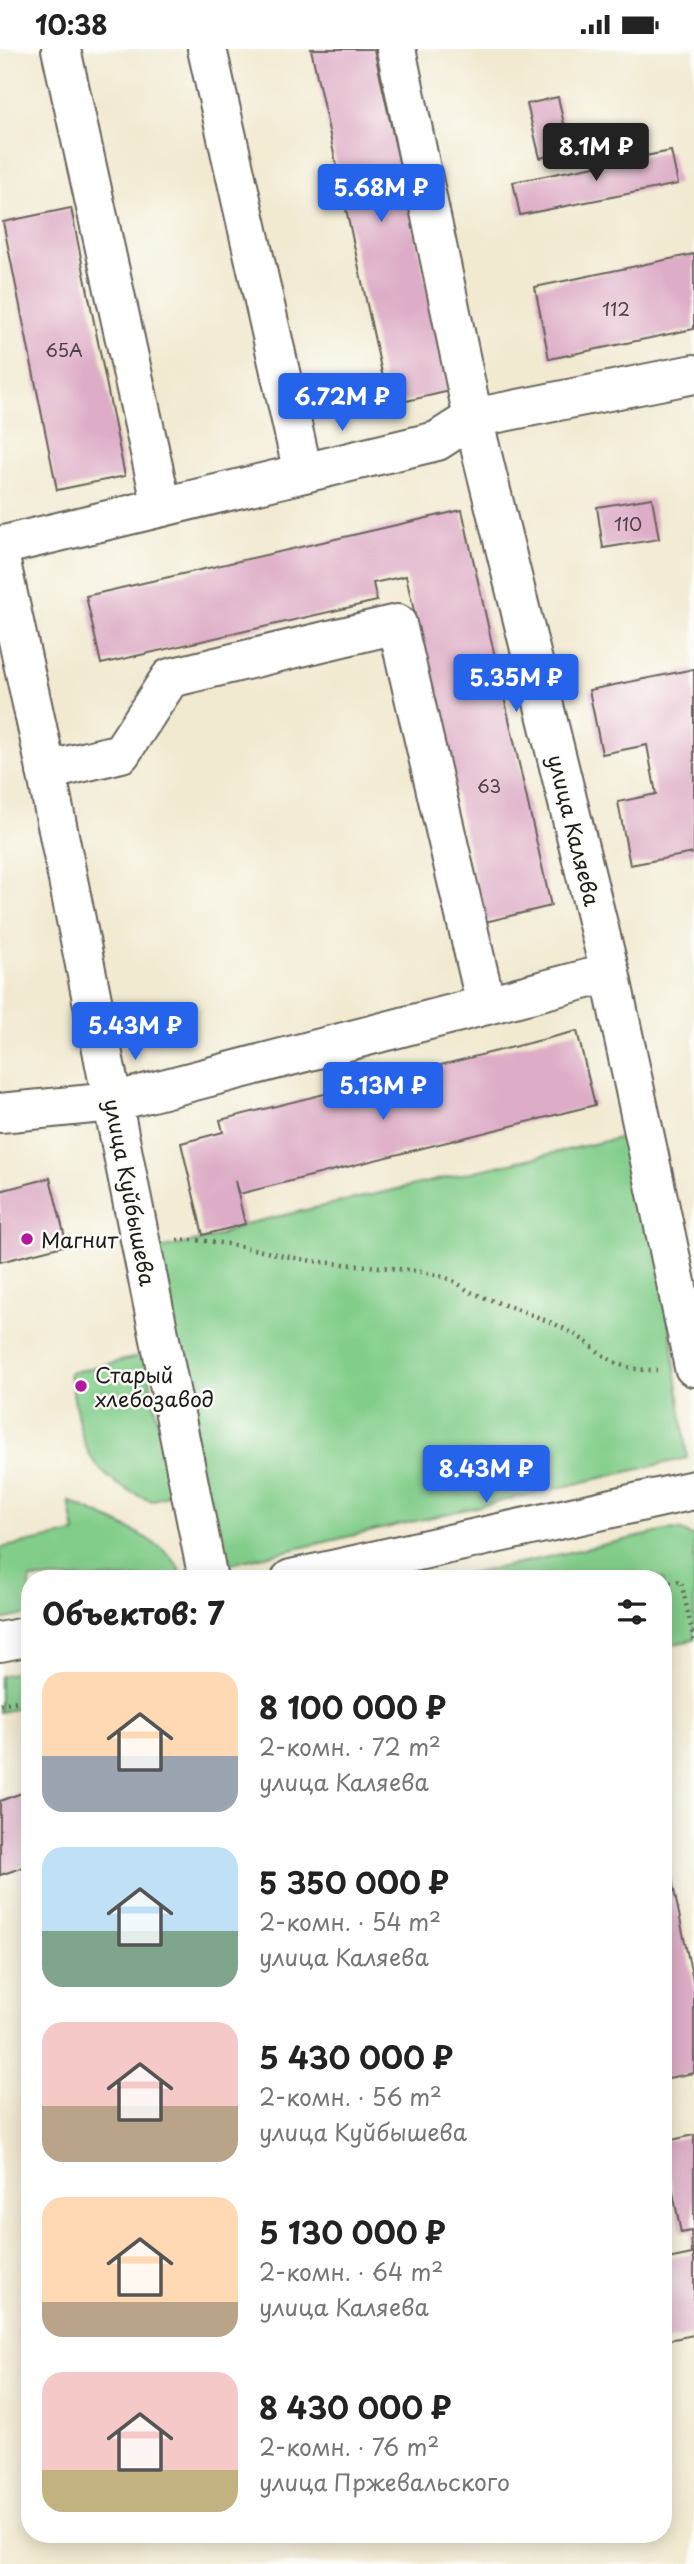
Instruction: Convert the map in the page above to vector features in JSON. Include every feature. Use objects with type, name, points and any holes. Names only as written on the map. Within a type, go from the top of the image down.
[{"type":"street","points":[[61,49],[162,507]]},
{"type":"street","points":[[207,49],[303,473]]},
{"type":"street","name":"улица Каляева","points":[[396,49],[474,418],[610,973],[678,1368]]},
{"type":"street","points":[[0,546],[437,441],[474,418],[694,374]]},
{"type":"street","name":"улица Куйбышева","points":[[0,558],[46,772],[206,1570]]},
{"type":"street","points":[[46,772],[121,753],[170,678],[397,624],[486,1005]]},
{"type":"street","points":[[0,1113],[113,1102],[610,973]]},
{"type":"street","points":[[332,1570],[694,1490]]},
{"type":"street","points":[[0,1642],[21,1638]]},
{"type":"path","points":[[142,1247],[193,1240],[313,1261],[450,1279],[472,1293],[537,1315],[568,1331],[600,1356],[617,1363],[635,1369],[678,1368]]},
{"type":"path","points":[[672,1582],[681,1581],[694,1640]]},
{"type":"path","points":[[0,1705],[21,1701]]},
{"type":"green space","points":[[645,1132],[687,1458],[222,1566],[154,1250],[212,1238],[245,1224]]},
{"type":"green space","points":[[145,1355],[170,1485],[166,1496],[151,1501],[127,1490],[110,1478],[97,1466],[88,1452],[69,1373]]},
{"type":"green space","points":[[69,1501],[154,1543],[168,1554],[179,1570],[21,1570],[21,1616],[0,1620],[0,1548],[75,1533]]},
{"type":"green space","points":[[670,1530],[682,1531],[694,1537],[694,1640],[672,1644],[672,1570],[488,1570]]},
{"type":"green space","points":[[21,1671],[21,1708],[0,1712],[0,1676]]},
{"type":"building","points":[[311,49],[374,49],[450,391],[389,405]]},
{"type":"building","points":[[558,97],[570,151],[540,158],[527,104]]},
{"type":"building","points":[[671,151],[678,184],[520,215],[513,182]]},
{"type":"building","points":[[71,208],[125,476],[57,490],[3,222]]},
{"type":"building","points":[[694,254],[694,329],[549,359],[535,287]]},
{"type":"building","points":[[652,498],[659,539],[603,548],[597,507]]},
{"type":"building","points":[[462,510],[551,906],[485,922],[406,576],[373,583],[377,601],[101,664],[86,596]]},
{"type":"building","points":[[694,669],[694,853],[630,865],[618,802],[656,794],[647,745],[602,754],[589,690]]},
{"type":"building","points":[[577,1031],[595,1105],[239,1194],[235,1181],[245,1224],[203,1235],[181,1143],[223,1132],[220,1120]]},
{"type":"building","points":[[50,1178],[67,1245],[0,1262],[0,1191]]},
{"type":"building","points":[[21,1793],[21,1868],[0,1875],[0,1801]]},
{"type":"building","points":[[672,1881],[694,1985],[694,2073],[672,2077]]},
{"type":"building","points":[[694,2135],[694,2335],[672,2339],[672,2258],[692,2254],[691,2231],[681,2233],[672,2188],[672,2140]]},
{"type":"place","name":"Магнит","points":[[27,1239]]},
{"type":"place","name":"Старый хлебозавод","points":[[81,1386]]}]
